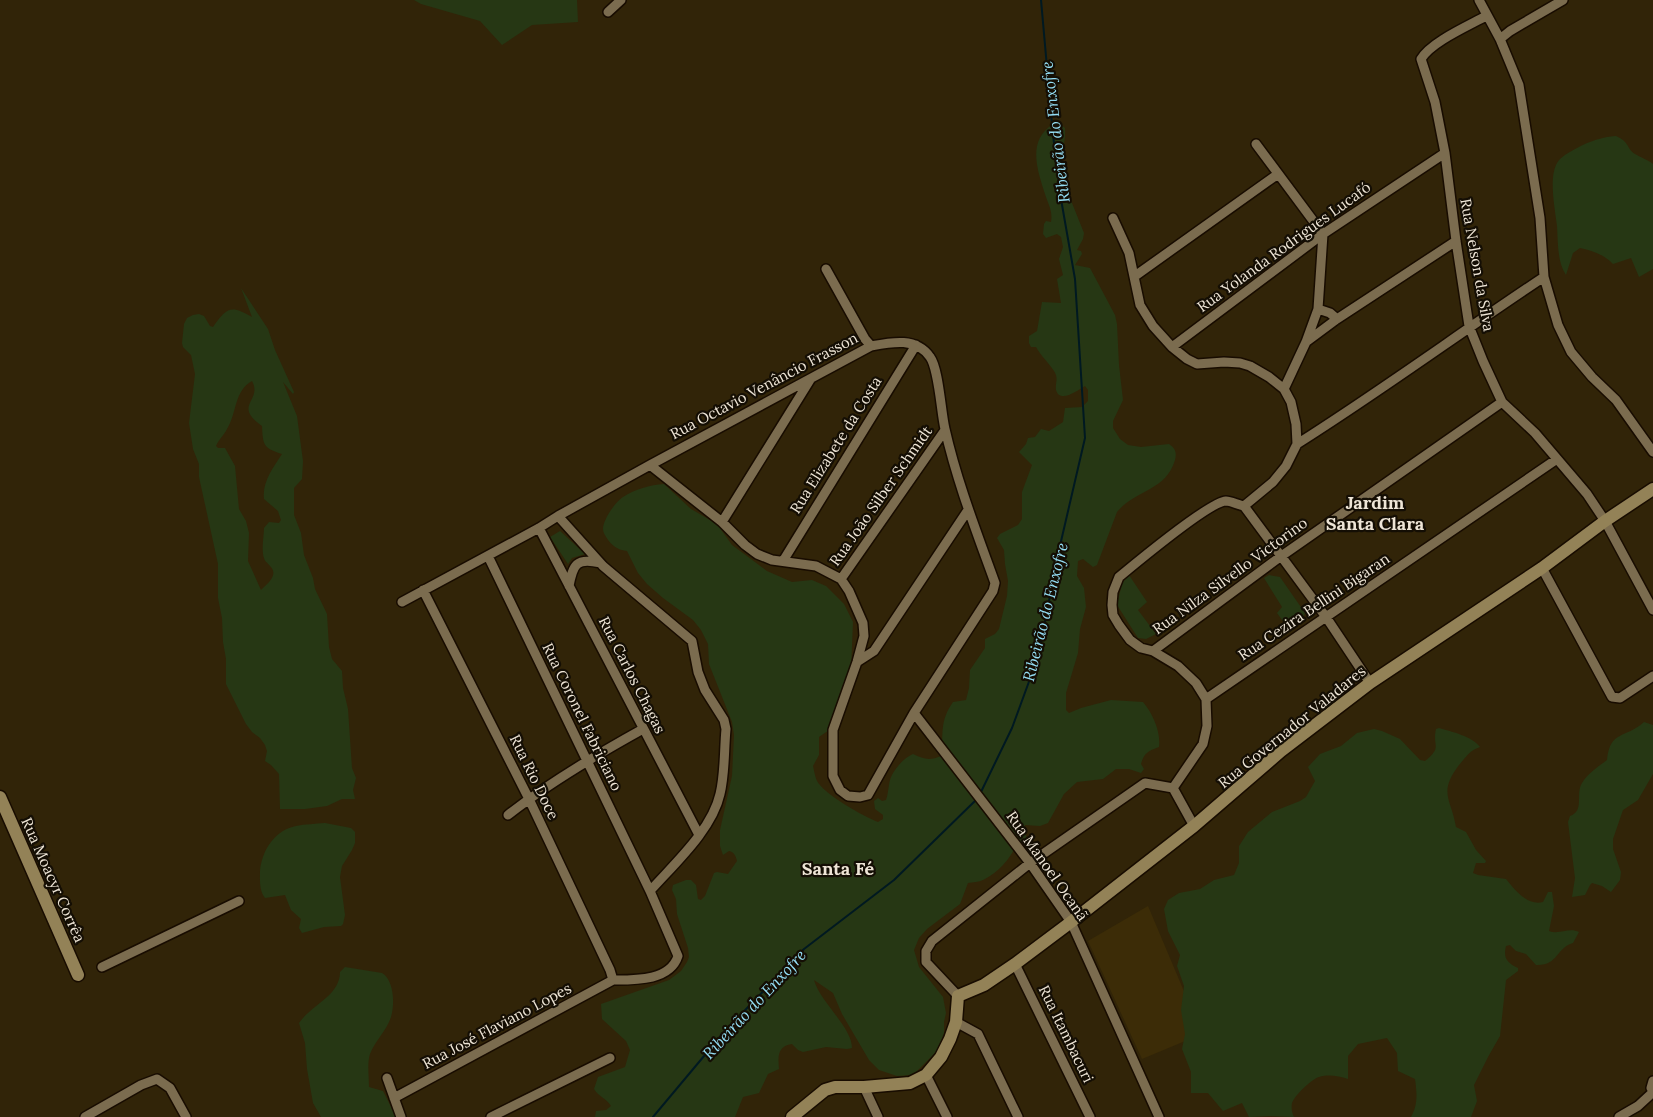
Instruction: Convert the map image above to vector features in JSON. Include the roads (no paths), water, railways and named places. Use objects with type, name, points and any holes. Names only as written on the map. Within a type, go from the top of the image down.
[{"type":"street","points":[[608,12],[621,0]]},
{"type":"street","points":[[1479,0],[1500,39],[1519,85],[1539,218],[1544,277],[1558,326],[1571,351],[1592,377],[1616,400],[1653,452]]},
{"type":"street","points":[[1500,39],[1563,0]]},
{"type":"street","name":"Rua Nelson da Silva","points":[[1486,15],[1435,44],[1425,52],[1421,59],[1435,102],[1445,153],[1469,326],[1502,402],[1535,433],[1587,494],[1605,521],[1653,610]]},
{"type":"street","points":[[1256,144],[1323,234],[1318,309],[1306,342],[1284,389]]},
{"type":"street","name":"Rua Yolanda Rodrigues Lucafó","points":[[1172,347],[1323,234],[1445,153]]},
{"type":"street","points":[[1135,276],[1278,174]]},
{"type":"street","points":[[1113,218],[1129,253],[1140,305],[1153,326],[1172,347],[1197,364],[1224,362],[1250,366],[1284,389],[1291,402],[1296,424],[1297,444],[1286,466],[1274,482],[1244,506]]},
{"type":"street","points":[[1306,342],[1456,241]]},
{"type":"street","points":[[826,269],[871,346]]},
{"type":"street","points":[[1297,444],[1342,416],[1469,326],[1544,277]]},
{"type":"street","points":[[1318,309],[1330,313],[1337,319]]},
{"type":"street","name":"Rua Octavio Venâncio Frasson","points":[[402,602],[871,346],[898,341],[916,345]]},
{"type":"street","points":[[650,465],[722,522],[745,545],[758,554],[772,561],[816,566],[841,579],[849,591],[864,629],[864,636],[833,730],[833,776],[840,790],[848,796],[868,795],[914,713],[993,591],[995,583],[968,510],[945,430],[935,370],[931,358],[916,345]]},
{"type":"street","name":"Rua Elizabete da Costa","points":[[783,561],[916,345]]},
{"type":"street","points":[[722,522],[811,378]]},
{"type":"street","name":"Rua Nilza Silvello Victorino","points":[[1154,651],[1280,557],[1502,402]]},
{"type":"street","name":"Rua João Silber Schmidt","points":[[841,579],[945,430]]},
{"type":"street","name":"Rua Cezira Bellini Bigaran","points":[[1206,699],[1557,459]]},
{"type":"street","name":"Rua Governador Valadares","points":[[958,996],[984,985],[1071,922],[1194,826],[1281,751],[1370,683],[1542,568],[1653,489]]},
{"type":"street","points":[[1173,788],[1203,744],[1206,699],[1197,683],[1178,666],[1130,640],[1113,615],[1113,592],[1119,577],[1201,513],[1218,503],[1227,501],[1244,506],[1326,617],[1370,683]]},
{"type":"street","points":[[857,662],[874,651],[968,510]]},
{"type":"street","points":[[558,516],[600,562],[692,641],[698,672],[705,690],[724,720],[726,729],[721,793],[717,806],[699,835],[650,891]]},
{"type":"street","name":"Rua Carlos Chagas","points":[[539,528],[699,835]]},
{"type":"street","name":"Rua Coronel Fabriciano","points":[[489,556],[650,891],[678,956],[676,962],[668,970],[651,978],[613,980]]},
{"type":"street","points":[[569,586],[572,571],[580,561],[600,562]]},
{"type":"street","points":[[1542,568],[1611,697],[1620,698],[1653,676]]},
{"type":"street","name":"Rua Rio Doce","points":[[423,590],[529,799],[613,980]]},
{"type":"street","name":"Rua Manoel Ocanã","points":[[914,713],[1030,863],[1071,922],[1159,1117]]},
{"type":"street","points":[[508,815],[586,760],[643,729]]},
{"type":"street","points":[[796,1115],[825,1090],[836,1087],[910,1083],[926,1075],[941,1057],[956,1022],[958,996],[926,962],[926,951],[932,941],[1030,863],[1145,783],[1173,788]]},
{"type":"street","points":[[1173,788],[1194,826]]},
{"type":"street","name":"Rua Moacyr Corrêa","points":[[0,797],[78,975]]},
{"type":"street","points":[[690,817],[712,815]]},
{"type":"street","points":[[102,967],[238,900]]},
{"type":"street","name":"Rua Itambacuri","points":[[1015,964],[1090,1117]]},
{"type":"street","name":"Rua José Flaviano Lopes","points":[[394,1098],[613,980]]},
{"type":"street","points":[[956,1022],[978,1034],[1018,1117]]},
{"type":"street","points":[[491,1117],[609,1058]]},
{"type":"street","points":[[926,1075],[947,1117]]},
{"type":"street","points":[[387,1078],[401,1117]]},
{"type":"street","points":[[85,1117],[141,1085],[157,1079],[170,1088],[186,1117]]},
{"type":"street","points":[[864,1087],[878,1117]]},
{"type":"street","points":[[1619,1117],[1638,1106],[1652,1089]]},
{"type":"waterway","name":"Ribeirão do Enxofre","points":[[980,794],[1012,728],[1038,657],[1059,550],[1085,438],[1075,279],[1053,135],[1041,0]]},
{"type":"waterway","name":"Ribeirão do Enxofre","points":[[653,1117],[725,1031],[804,949],[894,880],[977,799]]},
{"type":"district","name":"Jardim Santa Clara","points":[[1375,513]]},
{"type":"district","name":"Santa Fé","points":[[838,869]]}]
